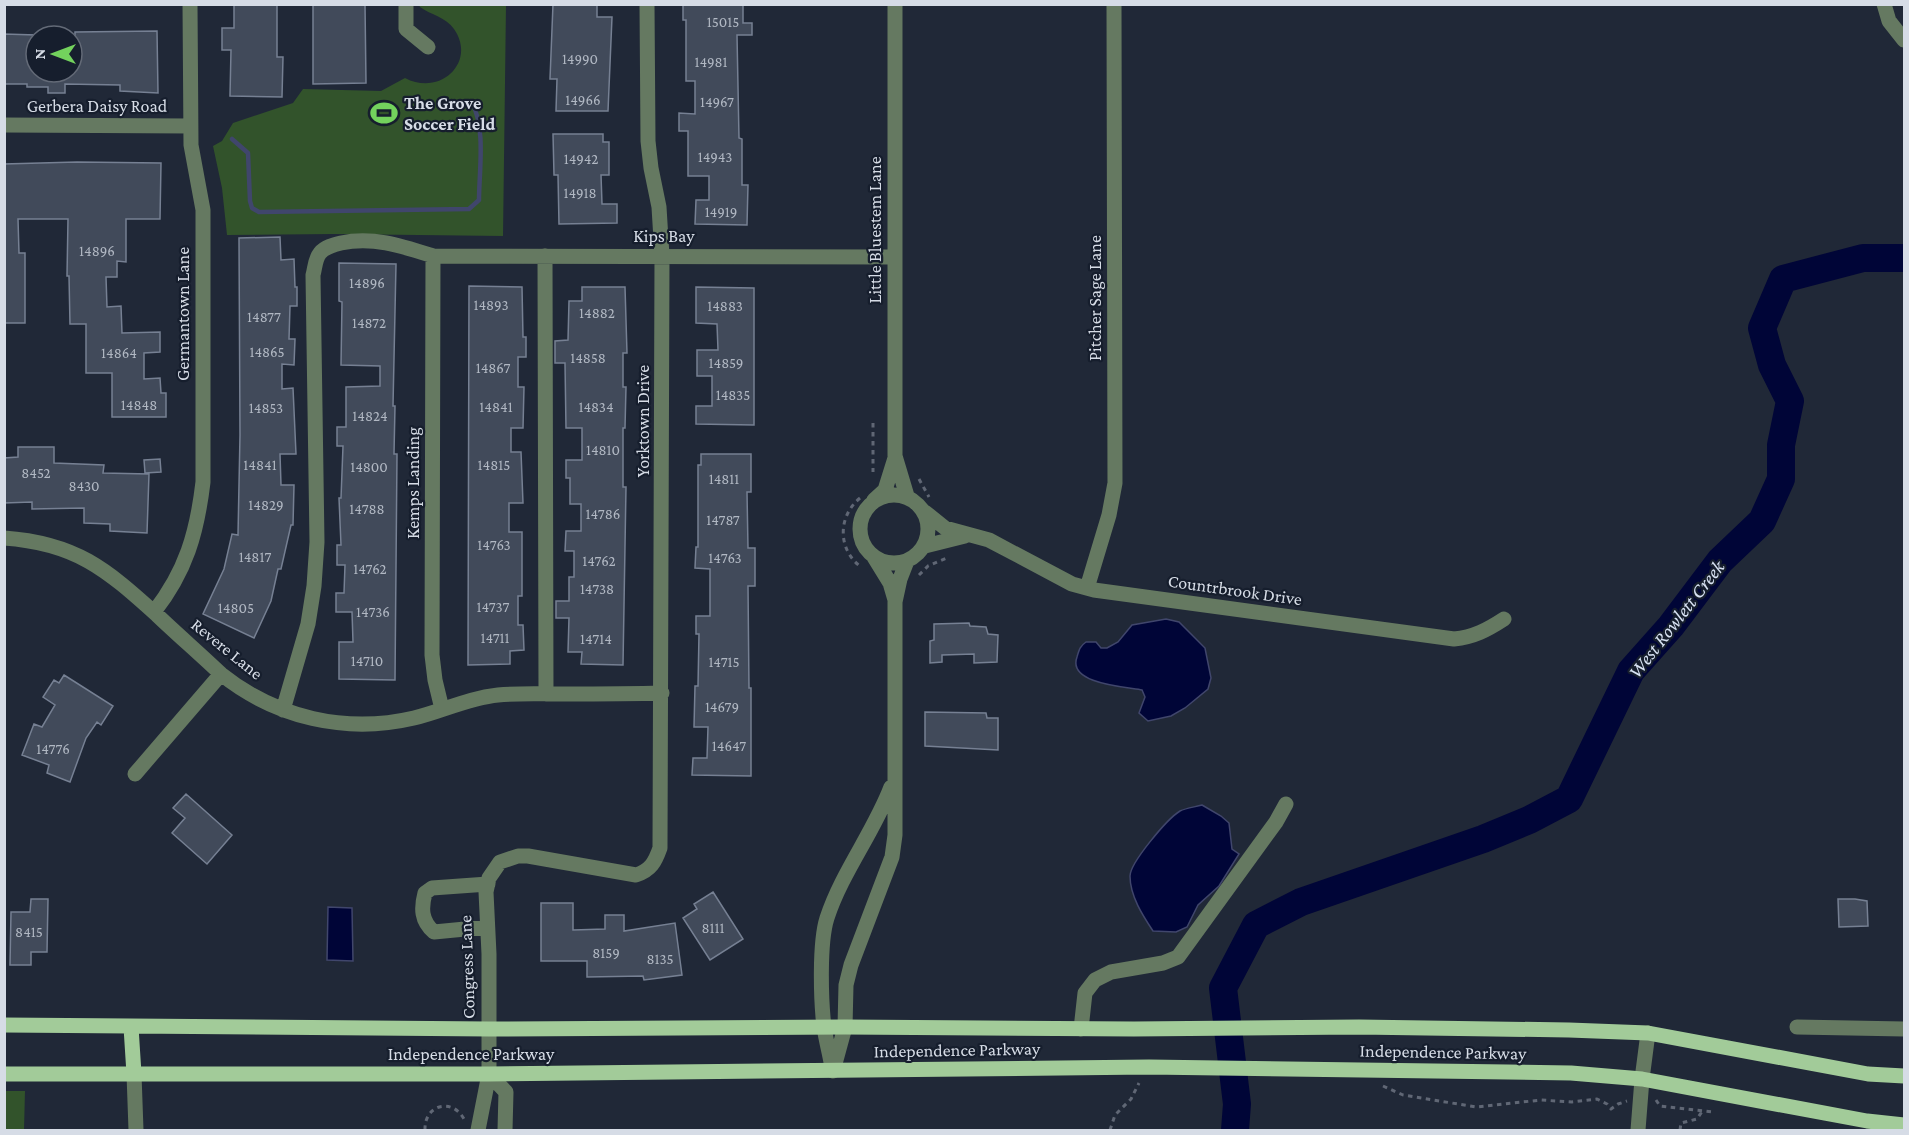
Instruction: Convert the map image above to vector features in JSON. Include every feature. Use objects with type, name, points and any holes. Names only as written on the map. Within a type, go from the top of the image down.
[{"type":"main road","name":"Independence Parkway","points":[[4,1026],[489,1029],[1359,1027],[1648,1033],[1868,1074],[1905,1076]]},
{"type":"main road","points":[[130,1027],[134,1074]]},
{"type":"main road","name":"Independence Parkway","points":[[4,1074],[489,1074],[1149,1067],[1571,1073],[1642,1079],[1867,1121],[1905,1125]]},
{"type":"street","name":"Germantown Lane","points":[[154,612],[174,583],[189,551],[199,517],[203,482],[203,210],[194,167],[190,126],[190,4]]},
{"type":"street","points":[[406,4],[406,29],[428,47]]},
{"type":"street","name":"Yorktown Drive","points":[[500,862],[518,856],[528,856],[636,875],[645,872],[656,861],[661,839],[662,256],[659,207],[648,141],[647,4]]},
{"type":"street","name":"Little Bluestem Lane","points":[[874,500],[885,490],[895,456],[895,4]]},
{"type":"street","name":"Pitcher Sage Lane","points":[[1087,588],[1109,515],[1115,483],[1114,4]]},
{"type":"street","points":[[1884,4],[1889,21],[1905,39]]},
{"type":"street","name":"Gerbera Daisy Road","points":[[4,125],[190,126]]},
{"type":"street","name":"Kips Bay","points":[[283,710],[308,624],[314,586],[317,542],[313,275],[316,259],[322,251],[332,245],[374,240],[397,244],[433,256],[895,257]]},
{"type":"street","name":"Kemps Landing","points":[[433,256],[432,655],[442,709]]},
{"type":"street","points":[[545,256],[546,694]]},
{"type":"street","name":"Little Bluestem Lane","points":[[895,456],[907,496]]},
{"type":"street","points":[[874,557],[895,564],[907,561],[925,546],[928,523],[925,512],[917,502],[907,496],[895,494],[884,496],[874,500],[862,518],[860,529],[862,540],[890,583],[895,602]]},
{"type":"street","name":"Countrbrook Drive","points":[[925,512],[945,528],[989,540],[1072,585],[1124,595],[1454,639],[1486,632],[1504,620]]},
{"type":"street","points":[[925,546],[968,535]]},
{"type":"street","name":"Revere Lane","points":[[4,538],[41,543],[66,550],[89,561],[122,583],[221,674],[253,696],[283,710],[321,721],[360,725],[399,721],[489,696],[662,693]]},
{"type":"street","points":[[833,1071],[845,1027],[846,985],[851,965],[892,857],[895,835],[895,602],[907,561]]},
{"type":"street","points":[[135,774],[221,674]]},
{"type":"street","points":[[833,1071],[824,1027],[823,940],[827,919],[837,894],[883,808],[895,777]]},
{"type":"street","points":[[1081,1029],[1085,993],[1095,980],[1111,972],[1163,963],[1178,957],[1276,822],[1286,804]]},
{"type":"street","name":"Congress Lane","points":[[472,1128],[489,1074],[489,954],[485,904],[488,884],[500,862]]},
{"type":"street","points":[[486,927],[434,932],[427,926],[422,906],[425,893],[432,888],[488,884]]},
{"type":"street","points":[[1797,1027],[1905,1029]]},
{"type":"street","points":[[1638,1131],[1648,1033]]},
{"type":"street","points":[[134,1074],[136,1131]]},
{"type":"street","points":[[489,1074],[506,1092],[505,1131]]},
{"type":"path","points":[[915,585],[919,574],[928,566],[947,558]]},
{"type":"path","points":[[1110,1131],[1115,1115],[1131,1099],[1138,1083]]},
{"type":"path","points":[[1373,1085],[1384,1086],[1403,1095],[1476,1107],[1541,1100],[1572,1102],[1597,1099],[1607,1104],[1611,1110],[1617,1104],[1640,1097],[1655,1098],[1660,1106],[1714,1112]]},
{"type":"path","points":[[425,1131],[427,1117],[436,1108],[443,1106],[450,1106],[459,1112],[472,1128]]},
{"type":"path","points":[[1680,1131],[1681,1123],[1697,1119],[1703,1110]]},
{"type":"green space","name":"The Grove Soccer Field","points":[[419,5],[506,5],[503,236],[227,235],[222,188],[213,146],[222,141],[233,123],[293,103],[303,89],[381,91],[405,78],[418,83],[431,83],[442,80],[451,73],[458,64],[461,53],[460,41],[451,25]]},
{"type":"green space","points":[[5,1091],[25,1091],[24,1130],[5,1130]]},
{"type":"shaded area","points":[[1166,619],[1179,622],[1205,648],[1211,678],[1208,689],[1185,708],[1171,716],[1148,721],[1139,713],[1145,697],[1142,690],[1089,679],[1076,666],[1077,657],[1080,648],[1086,642],[1096,642],[1101,648],[1107,648],[1118,642],[1132,625]]},
{"type":"shaded area","points":[[1202,805],[1229,823],[1232,849],[1239,854],[1219,886],[1198,905],[1187,927],[1176,932],[1153,931],[1135,898],[1130,876],[1132,870],[1150,842],[1174,816],[1182,810]]},
{"type":"shaded area","points":[[328,907],[352,908],[353,961],[327,960]]},
{"type":"building","points":[[234,4],[277,4],[277,57],[283,57],[282,97],[230,96],[231,50],[222,50],[222,28],[234,28]]},
{"type":"building","points":[[313,4],[365,4],[366,83],[313,84]]},
{"type":"building","points":[[553,4],[597,4],[597,17],[612,17],[608,111],[556,111],[557,79],[550,79]]},
{"type":"building","points":[[683,4],[743,4],[743,23],[752,23],[752,35],[737,35],[739,138],[742,139],[742,185],[748,185],[747,225],[695,224],[696,200],[709,200],[709,176],[688,176],[688,131],[679,131],[679,113],[695,114],[695,81],[686,81],[686,20],[683,20]]},
{"type":"building","points":[[157,31],[158,93],[120,91],[120,85],[65,84],[84,84],[84,32]]},
{"type":"building","points":[[4,34],[24,35],[24,84],[4,84]]},
{"type":"building","points":[[27,84],[65,84],[65,93],[48,93],[48,87],[27,87]]},
{"type":"building","points":[[553,134],[603,134],[603,142],[609,142],[609,175],[601,175],[602,204],[617,204],[617,223],[559,224],[558,175],[554,175]]},
{"type":"building","points":[[161,163],[160,219],[126,219],[126,262],[117,261],[117,277],[106,277],[107,307],[121,306],[122,333],[160,332],[160,352],[144,353],[144,379],[160,378],[161,393],[166,393],[166,417],[112,417],[112,373],[86,373],[86,324],[70,324],[69,276],[67,276],[68,219],[18,219],[19,253],[25,253],[25,323],[4,323],[4,164]]},
{"type":"building","points":[[280,237],[281,260],[294,259],[295,287],[297,287],[297,306],[290,306],[289,339],[295,339],[294,365],[282,364],[282,389],[293,388],[296,454],[280,454],[281,485],[294,485],[293,525],[291,525],[281,569],[278,569],[271,601],[254,638],[203,614],[224,569],[232,534],[238,535],[239,238]]},
{"type":"building","points":[[339,263],[396,264],[393,406],[395,406],[394,454],[397,454],[395,680],[339,679],[339,642],[353,642],[352,612],[336,612],[336,593],[344,593],[345,565],[337,565],[337,545],[341,545],[339,498],[341,498],[343,446],[337,446],[337,427],[346,427],[346,387],[380,386],[380,366],[341,365],[342,302],[339,301]]},
{"type":"building","points":[[469,286],[522,287],[523,337],[526,337],[526,357],[518,357],[518,387],[524,387],[523,428],[511,428],[511,452],[521,452],[523,503],[509,503],[509,532],[522,532],[522,596],[518,596],[518,625],[523,625],[524,650],[510,651],[510,664],[468,665]]},
{"type":"building","points":[[582,287],[625,287],[627,353],[623,353],[623,387],[626,387],[623,487],[626,487],[623,665],[581,664],[582,652],[568,652],[569,618],[556,618],[556,601],[569,601],[569,577],[574,577],[574,551],[565,551],[566,531],[581,531],[581,504],[570,504],[570,478],[566,478],[566,460],[582,460],[582,428],[566,428],[565,363],[555,363],[555,341],[568,340],[569,301],[582,301]]},
{"type":"building","points":[[696,287],[754,288],[754,425],[696,424],[696,406],[712,406],[712,376],[697,376],[697,350],[718,350],[717,324],[696,323]]},
{"type":"building","points":[[18,447],[54,447],[54,463],[104,465],[103,473],[149,474],[147,533],[110,531],[110,524],[84,523],[84,508],[32,509],[32,502],[4,503],[4,458],[18,457]]},
{"type":"building","points":[[701,454],[751,454],[751,492],[747,492],[748,548],[755,548],[755,586],[748,586],[751,776],[692,775],[693,758],[707,758],[708,727],[694,727],[699,634],[696,634],[696,616],[710,616],[710,569],[695,568],[696,547],[698,547],[698,465],[701,465]]},
{"type":"building","points":[[160,459],[161,472],[145,473],[144,460]]},
{"type":"building","points":[[969,623],[970,626],[986,627],[988,634],[998,635],[997,662],[974,663],[974,654],[942,655],[942,662],[930,663],[930,641],[934,640],[934,624]]},
{"type":"building","points":[[64,675],[113,706],[101,725],[97,722],[86,738],[70,782],[47,773],[49,765],[22,755],[34,724],[42,727],[55,705],[43,697],[54,680],[59,683]]},
{"type":"building","points":[[925,712],[986,713],[987,718],[998,718],[998,750],[925,746]]},
{"type":"building","points":[[186,794],[232,835],[207,864],[172,833],[185,818],[173,808]]},
{"type":"building","points":[[713,892],[743,939],[710,960],[683,918],[697,909],[694,904]]},
{"type":"building","points":[[31,899],[48,899],[47,952],[31,952],[31,965],[10,965],[11,912],[30,912]]},
{"type":"building","points":[[1838,899],[1867,901],[1868,926],[1839,927]]},
{"type":"building","points":[[541,903],[573,903],[573,930],[605,929],[605,915],[624,915],[624,931],[675,923],[682,975],[644,980],[643,976],[587,977],[587,961],[541,961]]},
{"type":"waterway","points":[[232,139],[248,153],[250,201],[252,208],[259,212],[469,209],[479,200],[480,137],[472,103]]},
{"type":"waterway","name":"West Rowlett Creek","points":[[1235,1130],[1237,1104],[1223,988],[1256,925],[1301,902],[1483,839],[1529,820],[1569,799],[1631,671],[1671,626],[1720,561],[1762,521],[1781,479],[1781,445],[1790,401],[1772,365],[1762,328],[1783,279],[1863,258],[1904,258]]},
{"type":"place","name":"The Grove Soccer Field","points":[[384,113]]}]
